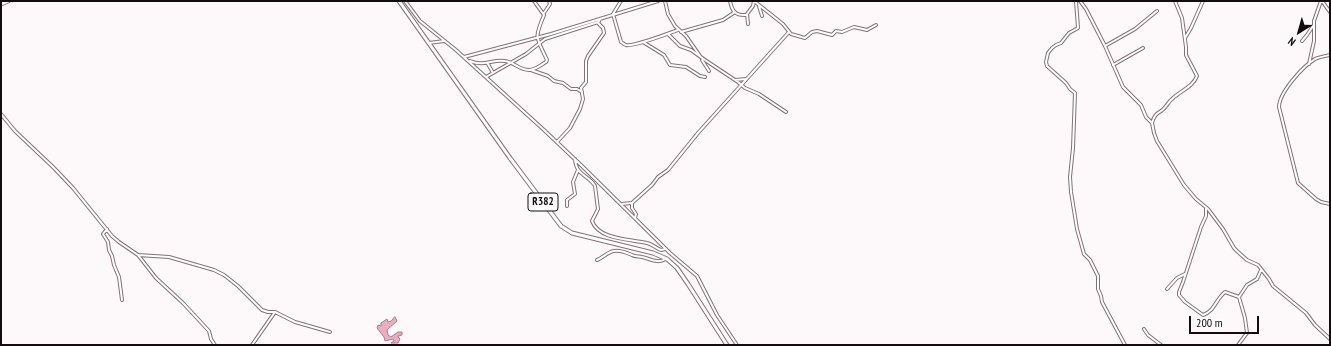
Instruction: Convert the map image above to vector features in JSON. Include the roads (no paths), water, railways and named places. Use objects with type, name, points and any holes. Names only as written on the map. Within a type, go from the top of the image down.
[{"type":"main road","points":[[1,4],[8,1]]},
{"type":"main road","name":"R382","points":[[399,1],[510,158],[561,226],[572,233],[653,253],[666,259],[677,268],[727,345]]},
{"type":"street","points":[[405,1],[420,21],[468,60],[575,158],[634,218],[699,279],[712,307],[737,345]]},
{"type":"street","points":[[534,1],[544,13]]},
{"type":"street","points":[[531,70],[546,61],[538,44],[537,32],[544,13],[550,4],[549,1]]},
{"type":"street","points":[[621,1],[613,14],[621,42],[629,46],[722,20],[735,12]]},
{"type":"street","points":[[464,57],[658,1]]},
{"type":"street","points":[[665,1],[668,14],[680,31],[688,39],[710,71]]},
{"type":"street","points":[[730,1],[731,8],[735,12],[740,15],[747,15]]},
{"type":"street","points":[[748,24],[747,15],[753,6],[754,1],[785,26],[788,32],[805,38],[814,31],[832,35],[837,31],[842,32],[854,28],[867,30],[876,25]]},
{"type":"street","points":[[1076,1],[1078,28],[1069,33],[1061,43],[1056,44],[1047,56],[1046,64],[1075,93],[1070,180],[1076,226],[1084,252],[1098,276],[1098,289],[1102,302],[1125,345]]},
{"type":"street","points":[[1080,1],[1086,9],[1105,46],[1125,89],[1140,104],[1146,117],[1152,123],[1158,142],[1178,176],[1191,194],[1206,206],[1223,229],[1234,248],[1247,260],[1257,264],[1270,279],[1273,286],[1306,313],[1315,325],[1330,340]]},
{"type":"street","points":[[1152,123],[1156,114],[1163,110],[1174,97],[1182,92],[1197,77],[1197,73],[1186,55],[1182,18],[1175,1]]},
{"type":"street","points":[[1185,38],[1203,1]]},
{"type":"street","points":[[1322,1],[1330,12]]},
{"type":"street","points":[[1302,41],[1314,25],[1322,1]]},
{"type":"street","points":[[758,4],[762,16]]},
{"type":"street","points":[[1105,46],[1135,29],[1157,11]]},
{"type":"street","points":[[486,77],[530,52],[538,44],[550,37],[598,22],[600,18]]},
{"type":"street","points":[[557,142],[570,128],[580,110],[583,99],[582,87],[586,82],[587,58],[604,33],[603,28],[598,22]]},
{"type":"street","points":[[1309,64],[1314,41],[1314,25]]},
{"type":"street","points":[[621,204],[632,203],[652,185],[658,177],[668,170],[698,133],[742,86],[746,79],[788,32]]},
{"type":"street","points":[[668,34],[678,45],[689,48],[746,89],[759,94],[786,112]]},
{"type":"street","points":[[688,39],[689,48]]},
{"type":"street","points":[[429,43],[446,41]]},
{"type":"street","points":[[642,42],[664,55],[670,65],[686,67],[700,76],[705,77]]},
{"type":"street","points":[[1113,65],[1143,48]]},
{"type":"street","points":[[1330,55],[1318,58],[1296,75],[1281,98],[1279,107],[1298,182],[1316,199],[1330,204]]},
{"type":"street","points":[[468,60],[478,64],[488,64],[500,61],[511,62],[520,68],[547,75],[554,81],[563,83],[571,89],[577,89],[582,92]]},
{"type":"street","points":[[488,64],[493,73]]},
{"type":"street","points":[[734,80],[746,79]]},
{"type":"street","points":[[1,114],[15,131],[54,168],[119,242],[138,255],[156,278],[183,303],[208,330],[215,345]]},
{"type":"street","points":[[575,158],[575,164],[578,170],[595,186],[598,209],[592,221],[599,231],[607,235],[648,243],[661,250],[665,248]]},
{"type":"street","points":[[567,206],[567,200],[575,194],[574,182],[578,170]]},
{"type":"street","points":[[632,203],[632,208],[636,214],[634,218]]},
{"type":"street","points":[[1206,206],[1206,216],[1179,295],[1185,302],[1202,315],[1211,311],[1216,302],[1225,292],[1239,297]]},
{"type":"street","points":[[107,229],[103,234],[108,242],[109,250],[119,277],[122,300]]},
{"type":"street","points":[[597,260],[615,251],[628,253],[633,256],[640,256],[656,262],[666,259]]},
{"type":"street","points":[[138,255],[169,257],[214,270],[230,279],[262,310],[275,312],[295,322],[330,332]]},
{"type":"street","points":[[1238,345],[1246,333],[1245,318],[1239,297],[1247,285],[1257,278],[1261,270]]},
{"type":"street","points":[[1167,289],[1177,278],[1185,274]]},
{"type":"street","points":[[252,345],[275,312]]},
{"type":"street","points":[[1144,329],[1148,335],[1161,345]]}]
